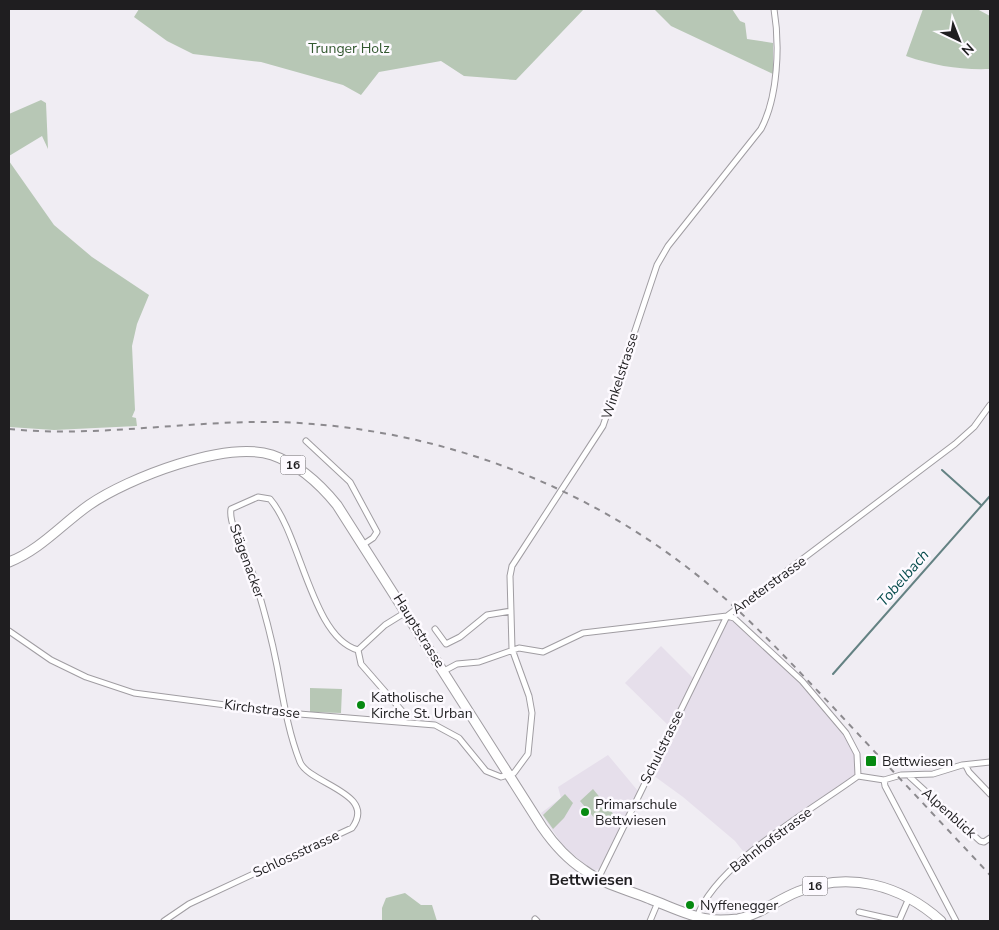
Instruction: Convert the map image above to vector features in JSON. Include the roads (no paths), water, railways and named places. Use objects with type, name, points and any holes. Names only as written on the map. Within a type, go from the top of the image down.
[{"type":"main road","name":"Hauptstrasse","points":[[9,562],[32,550],[100,498],[138,478],[190,462],[250,451],[279,458],[317,483],[337,505],[364,544],[548,836],[574,863],[598,879],[698,917],[723,921],[746,916],[797,892],[829,883],[857,882],[875,884],[909,898],[941,921]]},
{"type":"street","name":"Winkelstrasse","points":[[509,775],[516,770],[528,754],[532,713],[529,696],[512,649],[510,576],[512,566],[603,426],[657,264],[668,246],[761,128],[769,113],[776,84],[774,9]]},
{"type":"street","name":"Aneterstrasse","points":[[444,671],[457,664],[486,660],[512,649],[543,652],[583,632],[728,616],[955,444],[974,426],[990,405]]},
{"type":"street","points":[[306,441],[342,473],[358,495],[377,532],[374,538],[364,544]]},
{"type":"street","name":"Stägenacker","points":[[287,713],[269,628],[251,567],[231,520],[231,508],[258,497],[270,499],[286,525],[328,624],[344,644],[358,650],[362,664],[402,711],[404,721]]},
{"type":"street","points":[[435,630],[446,644],[460,638],[487,615],[511,611]]},
{"type":"street","points":[[358,650],[386,625],[406,612]]},
{"type":"street","points":[[728,616],[734,618],[789,668],[846,733],[857,754],[858,776],[884,780],[901,775],[933,774],[990,762]]},
{"type":"street","name":"Schulstrasse","points":[[598,879],[728,616]]},
{"type":"street","name":"Kirchstrasse","points":[[9,631],[51,660],[86,677],[123,690],[287,713],[435,725],[448,730],[459,738],[489,774],[501,777],[509,775]]},
{"type":"street","name":"Schlossstrasse","points":[[164,921],[189,904],[352,828],[355,823],[356,811],[350,797],[333,785],[313,777],[301,764],[287,713]]},
{"type":"street","points":[[966,766],[969,772],[990,794]]},
{"type":"street","name":"Bahnhofstrasse","points":[[698,917],[716,886],[739,861],[858,776]]},
{"type":"street","name":"Alpenblick","points":[[910,776],[980,841],[984,842],[990,838]]},
{"type":"street","points":[[884,780],[885,786],[956,921]]},
{"type":"street","points":[[859,912],[899,921],[909,898]]},
{"type":"street","points":[[650,921],[658,902]]},
{"type":"waterway","points":[[942,470],[981,505]]},
{"type":"waterway","name":"Tobelbach","points":[[833,674],[990,496]]},
{"type":"railway","points":[[9,429],[85,431],[237,422],[313,424],[364,430],[414,439],[511,469],[558,489],[603,512],[646,538],[688,568],[727,600],[799,671],[990,875]]},
{"type":"place","name":"Katholische Kirche St. Urban","points":[[361,705]]},
{"type":"place","name":"Bettwiesen","points":[[871,761]]},
{"type":"place","name":"Primarschule Bettwiesen","points":[[585,812]]},
{"type":"place","name":"Nyffenegger","points":[[690,905]]},
{"type":"district","name":"Bettwiesen","points":[[591,880]]},
{"type":"park label","name":"Trunger Holz","points":[[349,48]]}]
